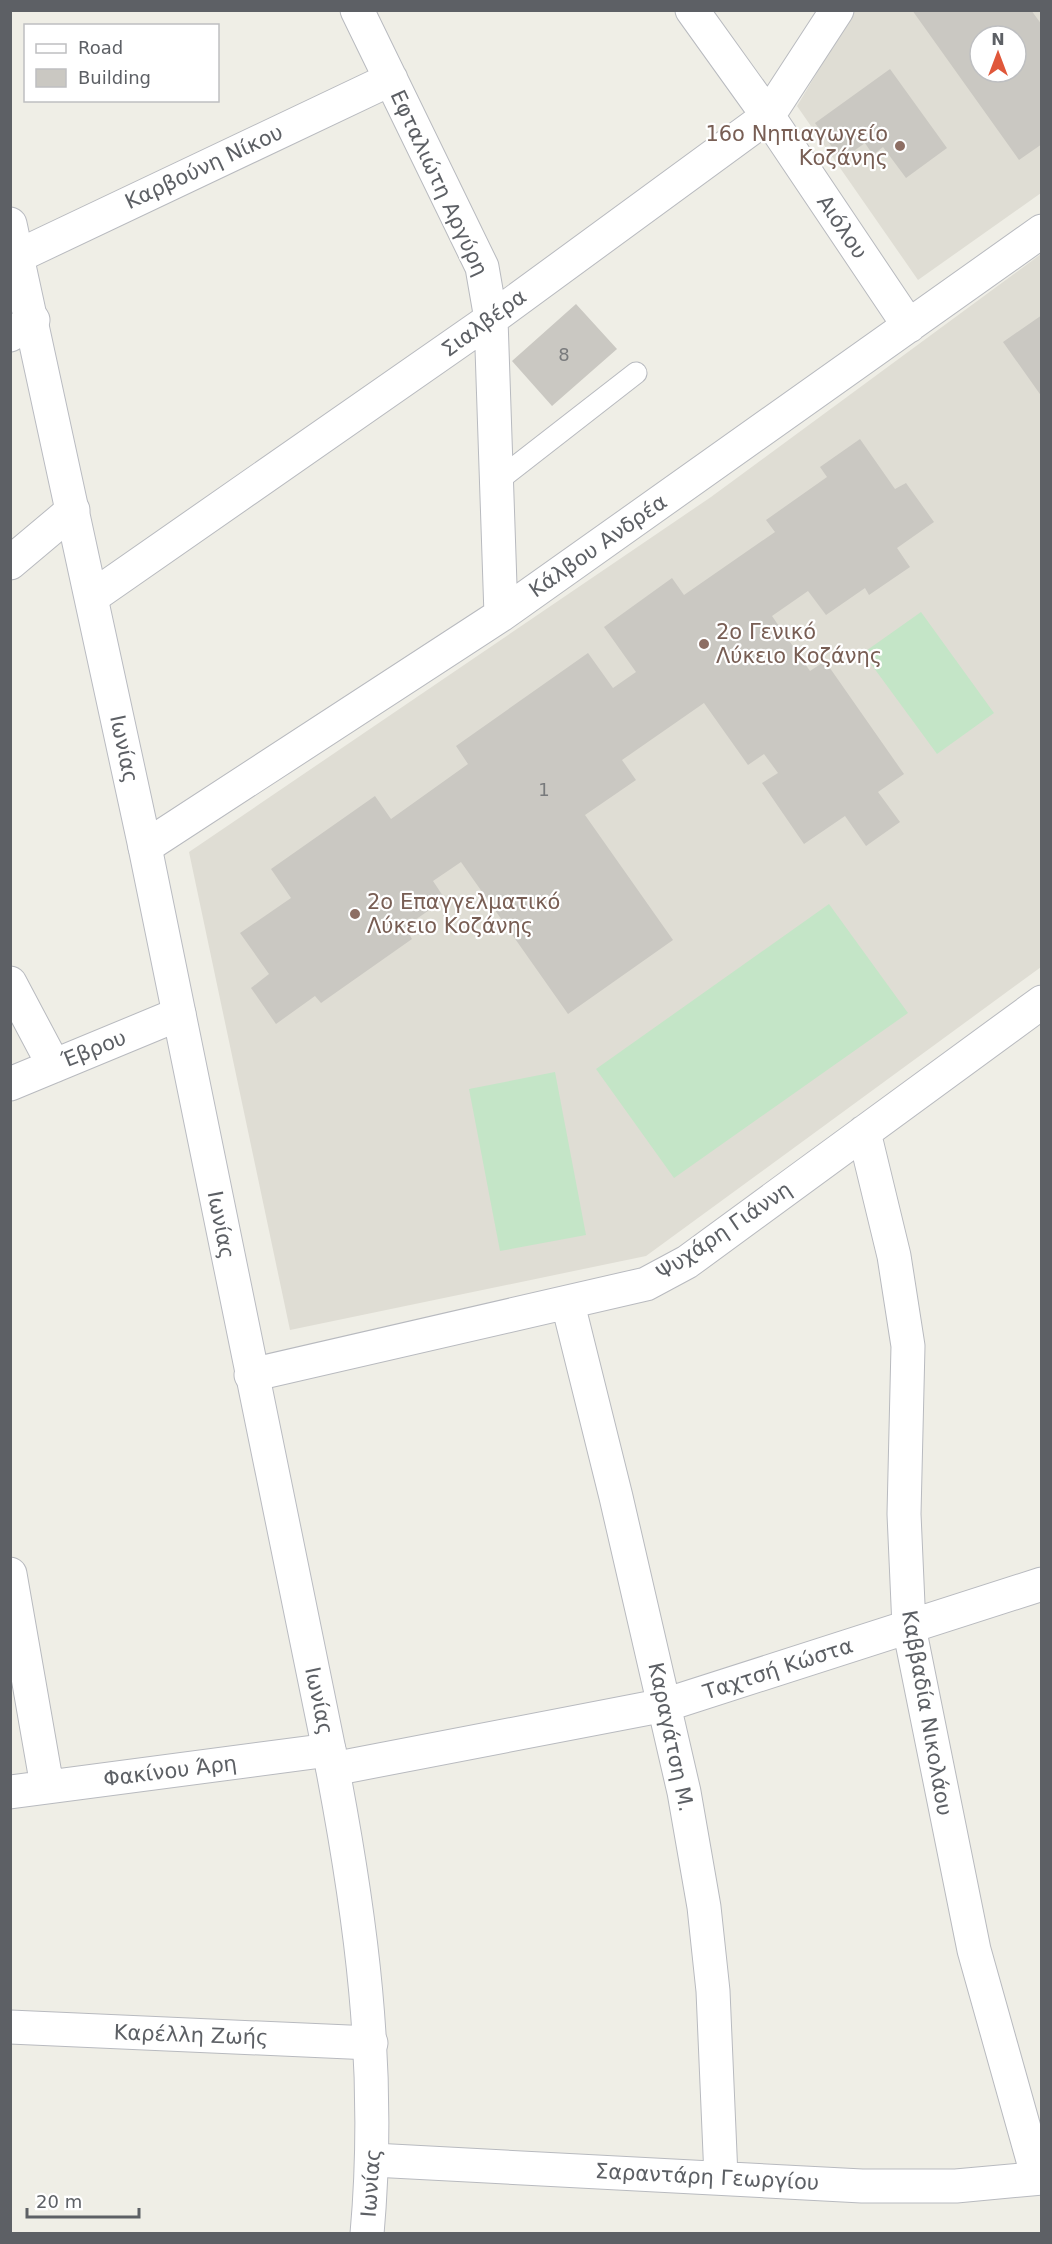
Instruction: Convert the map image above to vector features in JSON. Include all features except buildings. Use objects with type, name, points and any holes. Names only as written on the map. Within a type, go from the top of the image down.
[{"type":"street","name":"Εφταλιώτη Αργύρη","points":[[357,10],[482,267],[491,319],[501,615]]},
{"type":"street","name":"Αιόλου","points":[[692,10],[768,116],[909,326]]},
{"type":"street","name":"Σιαλβέρα","points":[[92,597],[491,319],[768,116],[837,10]]},
{"type":"street","name":"Καρβούνη Νίκου","points":[[18,256],[391,80]]},
{"type":"street","name":"Ιωνίας","points":[[10,224],[18,256],[22,327],[74,510],[331,1759],[353,1883],[370,2043],[372,2174],[367,2234]]},
{"type":"street","name":"Κάλβου Ανδρέα","points":[[145,847],[501,615],[1041,231]]},
{"type":"street","points":[[10,563],[74,510]]},
{"type":"street","points":[[10,983],[54,1066]]},
{"type":"street","name":"Ψυχάρη Γιάννη","points":[[251,1375],[568,1304],[646,1284],[687,1262],[1041,1002]]},
{"type":"street","name":"Έβρου","points":[[10,1084],[178,1014]]},
{"type":"street","name":"Καββαδία Νικολάου","points":[[864,1132],[894,1256],[908,1346],[904,1514],[909,1627],[974,1950],[1040,2178]]},
{"type":"street","name":"Καραγάτση Μ.","points":[[568,1304],[684,1792],[704,1908],[713,1992],[722,2177]]},
{"type":"street","points":[[10,1574],[46,1786]]},
{"type":"street","name":"Ταχτσή Κώστα","points":[[331,1759],[665,1705],[1041,1584]]},
{"type":"street","name":"Φακίνου Άρη","points":[[10,1792],[46,1786],[331,1759]]},
{"type":"street","name":"Καρέλλη Ζωής","points":[[10,2027],[370,2043]]},
{"type":"street","name":"Σαραντάρη Γεωργίου","points":[[372,2174],[722,2177],[862,2186],[956,2186],[1040,2178]]},
{"type":"lane","points":[[496,482],[636,373]]},
{"type":"shaded area","name":"16ο Νηπιαγωγείο Κοζάνης","points":[[854,11],[1041,11],[1041,193],[918,280],[797,106]]},
{"type":"shaded area","points":[[1041,254],[1041,967],[646,1256],[290,1330],[189,852],[711,497]]},
{"type":"green space","points":[[921,612],[994,713],[937,754],[863,653]]},
{"type":"green space","points":[[829,904],[908,1013],[674,1178],[596,1069]]},
{"type":"green space","points":[[555,1072],[586,1235],[500,1251],[469,1089]]},
{"type":"place","name":"16ο Νηπιαγωγείο Κοζάνης","points":[[900,146]]},
{"type":"place","name":"2ο Γενικό Λύκειο Κοζάνης","points":[[704,644]]},
{"type":"place","name":"2ο Επαγγελματικό Λύκειο Κοζάνης","points":[[355,914]]}]
